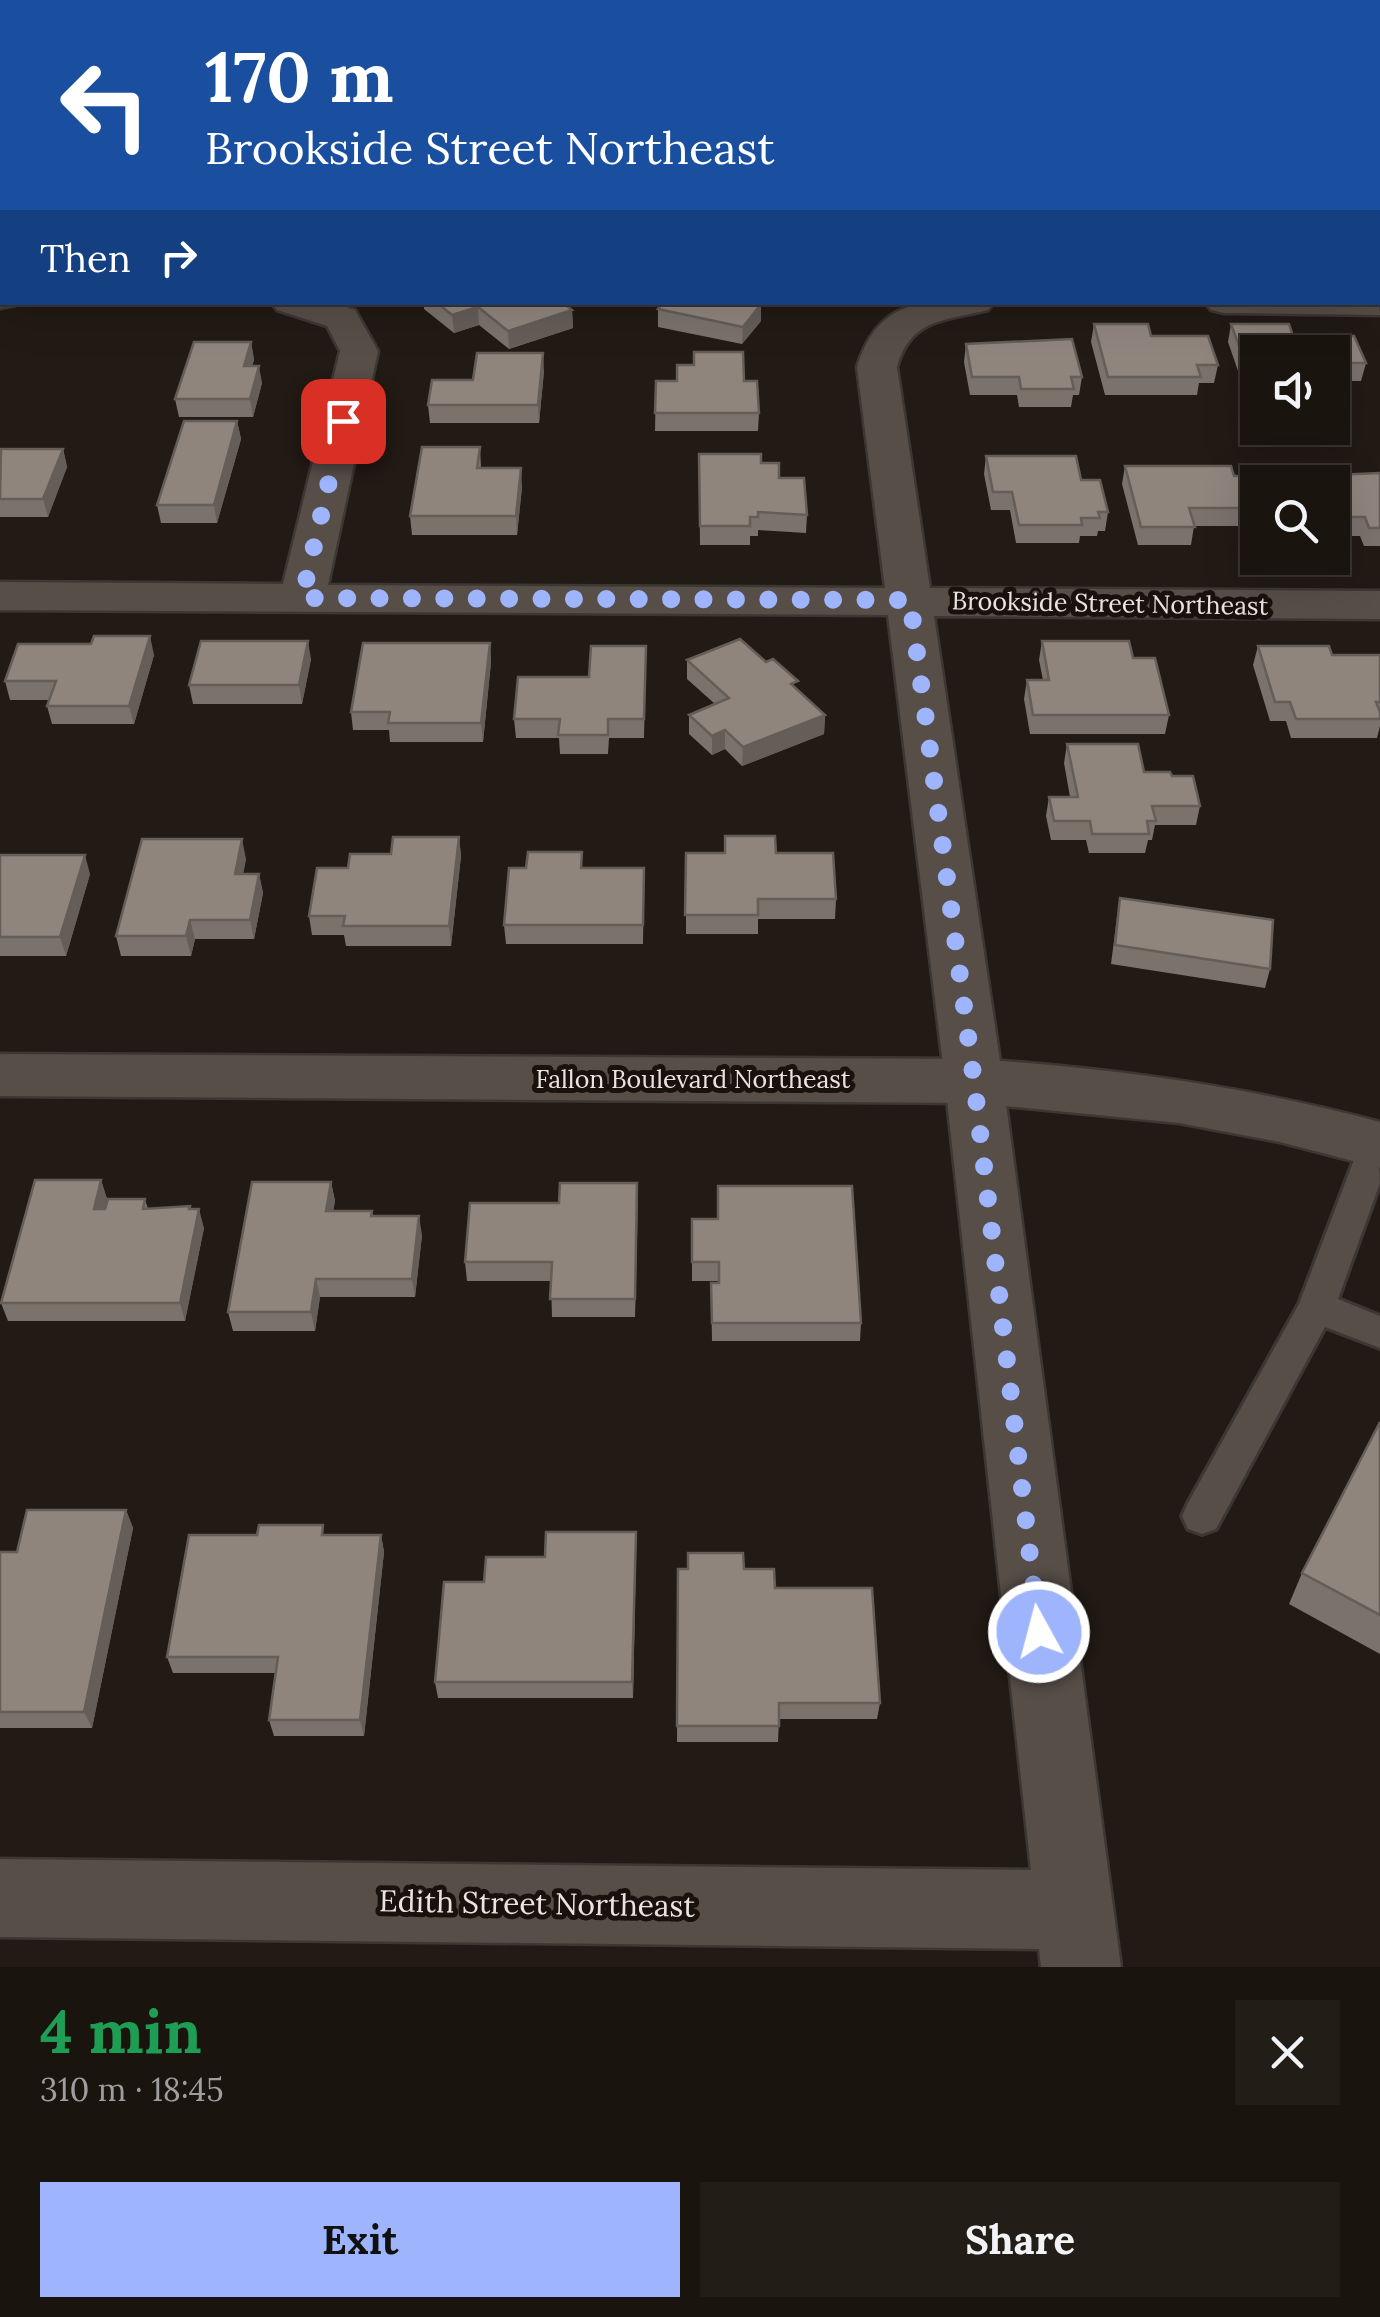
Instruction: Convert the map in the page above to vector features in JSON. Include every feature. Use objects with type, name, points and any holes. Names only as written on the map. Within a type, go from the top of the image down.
[{"type":"street","points":[[300,305],[342,318],[359,351],[302,598]]},
{"type":"street","points":[[952,305],[920,316],[889,336],[877,367],[974,1081],[1077,1938]]},
{"type":"street","name":"Brookside Street Northeast","points":[[0,596],[1380,606]]},
{"type":"street","name":"Fallon Boulevard Northeast","points":[[0,1075],[974,1081],[1106,1089],[1296,1120],[1378,1144]]},
{"type":"street","name":"Edith Street Northeast","points":[[3,1910],[1077,1938]]},
{"type":"lane","points":[[1202,1516],[1316,1307],[1378,1144]]},
{"type":"lane","points":[[1316,1307],[1380,1332]]},
{"type":"building","points":[[440,305],[566,305],[572,310],[508,331],[478,307],[452,315]]},
{"type":"building","points":[[661,305],[760,305],[743,327],[658,309]]},
{"type":"building","points":[[1094,324],[1148,324],[1151,336],[1208,336],[1218,365],[1197,365],[1201,377],[1108,377]]},
{"type":"building","points":[[1231,324],[1289,324],[1293,335],[1240,335],[1240,349]]},
{"type":"building","points":[[1350,336],[1354,336],[1366,363],[1350,363]]},
{"type":"building","points":[[1072,339],[1082,377],[1071,377],[1074,389],[1021,389],[1019,377],[972,377],[966,344]]},
{"type":"building","points":[[194,342],[251,342],[244,366],[259,366],[250,399],[175,399]]},
{"type":"building","points":[[694,352],[743,352],[744,381],[757,381],[759,413],[655,413],[656,381],[677,381],[677,365],[694,365]]},
{"type":"building","points":[[477,353],[543,353],[538,405],[428,405],[432,380],[473,380]]},
{"type":"building","points":[[184,421],[237,421],[214,505],[157,505]]},
{"type":"building","points":[[422,447],[480,447],[477,468],[521,468],[516,516],[410,516]]},
{"type":"building","points":[[1,449],[63,449],[43,499],[0,499]]},
{"type":"building","points":[[699,454],[761,454],[761,463],[779,463],[779,478],[804,478],[807,515],[758,512],[758,517],[750,517],[750,526],[700,526]]},
{"type":"building","points":[[986,456],[1076,456],[1081,480],[1100,480],[1108,512],[1098,512],[1100,518],[1081,518],[1082,525],[1019,525],[1012,492],[993,492]]},
{"type":"building","points":[[1125,466],[1231,466],[1234,476],[1240,476],[1240,508],[1189,508],[1195,527],[1141,527]]},
{"type":"building","points":[[1380,473],[1380,528],[1369,528],[1365,517],[1350,517],[1350,474]]},
{"type":"building","points":[[94,636],[150,636],[129,706],[47,706],[56,681],[5,681],[18,644],[91,644]]},
{"type":"building","points":[[740,639],[766,662],[773,659],[798,681],[791,684],[825,715],[743,747],[725,730],[712,736],[689,715],[729,698],[687,660]]},
{"type":"building","points":[[201,641],[308,641],[299,685],[189,685]]},
{"type":"building","points":[[1042,641],[1129,641],[1133,658],[1155,658],[1169,715],[1033,715],[1027,680],[1049,680]]},
{"type":"building","points":[[363,643],[490,643],[481,723],[388,723],[390,712],[351,712]]},
{"type":"building","points":[[591,646],[646,646],[644,719],[608,719],[608,735],[558,735],[560,719],[514,719],[518,677],[589,677]]},
{"type":"building","points":[[1258,646],[1329,646],[1332,655],[1380,655],[1380,702],[1376,702],[1380,719],[1296,719],[1290,702],[1275,702]]},
{"type":"building","points":[[1067,744],[1138,744],[1144,772],[1193,776],[1200,806],[1152,806],[1156,821],[1147,821],[1149,834],[1092,834],[1090,821],[1054,821],[1049,797],[1078,797]]},
{"type":"building","points":[[725,836],[775,836],[776,853],[833,853],[836,899],[758,899],[758,915],[685,915],[686,853],[725,853]]},
{"type":"building","points":[[393,837],[459,837],[449,926],[343,926],[345,916],[309,916],[317,868],[348,868],[350,854],[391,854]]},
{"type":"building","points":[[142,839],[242,839],[235,874],[259,874],[250,920],[190,920],[186,936],[116,936]]},
{"type":"building","points":[[528,852],[582,852],[581,868],[644,868],[643,925],[504,925],[509,868],[526,868]]},
{"type":"building","points":[[0,855],[85,855],[60,937],[0,937]]},
{"type":"building","points":[[1120,898],[1273,920],[1270,969],[1115,945]]},
{"type":"building","points":[[35,1180],[101,1180],[94,1209],[105,1209],[108,1199],[145,1199],[143,1209],[199,1209],[180,1303],[1,1303]]},
{"type":"building","points":[[252,1182],[331,1182],[326,1211],[419,1216],[412,1279],[316,1279],[311,1312],[228,1312]]},
{"type":"building","points":[[560,1183],[637,1183],[635,1299],[550,1299],[552,1262],[465,1262],[470,1203],[559,1203]]},
{"type":"building","points":[[718,1186],[852,1186],[861,1323],[712,1323],[711,1283],[719,1283],[719,1262],[692,1262],[692,1219],[718,1219]]},
{"type":"building","points":[[1380,1422],[1380,1615],[1302,1573]]},
{"type":"building","points":[[27,1510],[126,1510],[84,1712],[0,1712],[0,1552],[17,1552]]},
{"type":"building","points":[[259,1525],[323,1525],[322,1535],[381,1535],[360,1720],[269,1720],[278,1657],[167,1657],[189,1535],[257,1535]]},
{"type":"building","points":[[546,1532],[636,1532],[632,1682],[435,1682],[444,1582],[484,1582],[486,1557],[545,1557]]},
{"type":"building","points":[[688,1553],[743,1553],[744,1569],[774,1569],[775,1588],[872,1588],[880,1703],[779,1703],[779,1726],[677,1726],[678,1569],[688,1569]]},
{"type":"route","points":[[343,421],[302,598],[910,600],[974,1081],[1039,1632]]}]
